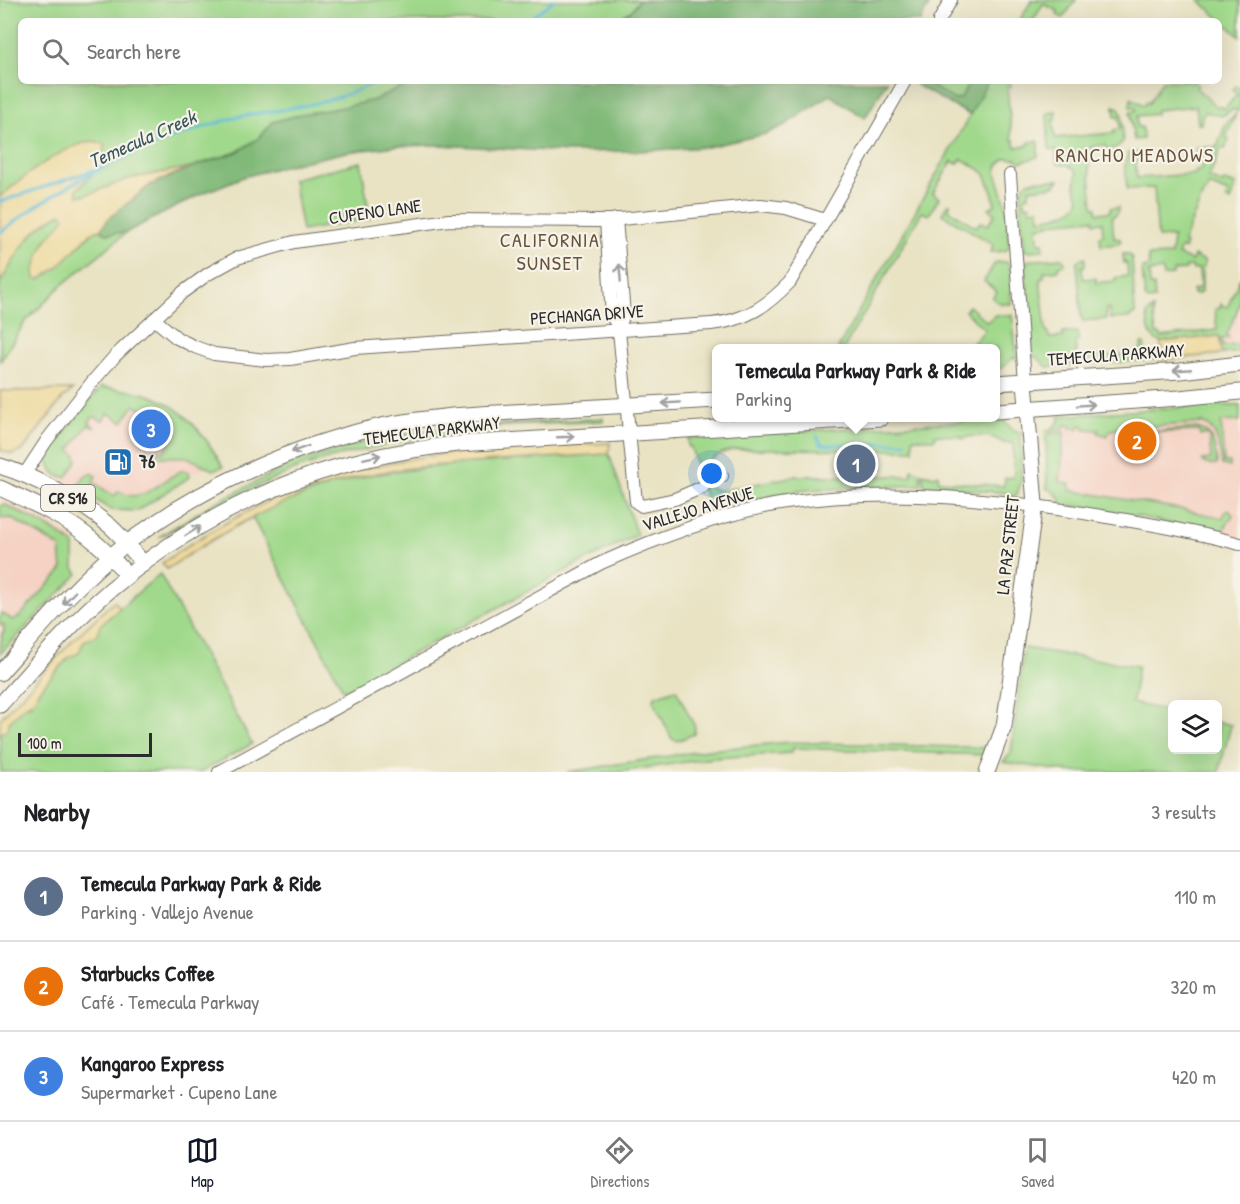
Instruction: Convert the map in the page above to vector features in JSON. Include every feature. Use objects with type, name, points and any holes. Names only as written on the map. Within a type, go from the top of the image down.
[{"type":"main road","name":"TEMECULA PARKWAY","points":[[1000,383],[1180,371],[1240,364]]},
{"type":"main road","name":"LA PAZ STREET","points":[[987,772],[1005,726],[1035,504],[1025,382]]},
{"type":"main road","points":[[1000,411],[1240,392]]},
{"type":"main road","name":"TEMECULA PARKWAY","points":[[0,673],[60,607],[126,544],[215,489],[263,464],[312,445],[382,426],[428,419],[712,400]]},
{"type":"main road","name":"TEMECULA PARKWAY","points":[[0,705],[79,620],[111,590],[144,564],[173,543],[223,514],[292,481],[343,464],[428,447],[533,438],[806,422]]},
{"type":"main road","name":"CR S16","points":[[0,466],[52,489],[98,517],[111,527],[144,564]]},
{"type":"main road","name":"CR S16","points":[[0,488],[56,515],[95,542],[129,576]]},
{"type":"street","points":[[941,18],[951,0]]},
{"type":"street","name":"PECHANGA DRIVE","points":[[154,319],[177,338],[214,354],[266,360],[290,359],[356,348],[619,328],[727,323],[744,318],[760,309],[790,282],[903,84]]},
{"type":"street","name":"LA PAZ STREET","points":[[1010,175],[1025,382]]},
{"type":"street","name":"CUPENO LANE","points":[[24,475],[46,440],[93,381],[183,292],[208,274],[237,258],[294,242],[449,220],[611,220],[761,205],[786,208],[825,220]]},
{"type":"street","points":[[611,220],[612,317],[619,328],[636,502],[642,506],[675,499],[722,476]]},
{"type":"street","name":"VALLEJO AVENUE","points":[[219,772],[601,563],[662,537],[773,506],[850,496],[923,496],[1035,504],[1179,529],[1240,544]]},
{"type":"shaded area","points":[[1240,284],[1240,352],[1222,354],[1219,336]]},
{"type":"shaded area","points":[[101,387],[144,393],[173,407],[197,426],[223,467],[211,470],[206,468],[191,474],[182,482],[106,507],[53,474],[47,458]]},
{"type":"shaded area","points":[[1213,405],[1240,406],[1240,538],[1180,524],[1060,504],[1061,499],[1047,489],[1046,431],[1060,421],[1059,416]]},
{"type":"shaded area","points":[[5,501],[50,523],[76,541],[74,568],[78,574],[0,654],[0,506]]},
{"type":"green space","points":[[0,0],[639,0],[631,11],[620,18],[18,18],[18,84],[409,84],[374,100],[273,122],[259,138],[237,152],[191,167],[128,179],[86,195],[77,196],[77,189],[86,181],[60,153],[0,197]]},
{"type":"green space","points":[[639,0],[932,0],[922,18],[620,18],[631,11]]},
{"type":"green space","points":[[1032,0],[1076,0],[1063,18],[1057,15],[1058,11],[1043,4],[1035,18],[1021,18]]},
{"type":"green space","points":[[1199,0],[1240,0],[1240,37],[1222,21],[1222,18],[1219,18]]},
{"type":"green space","points":[[409,84],[885,84],[865,118],[830,95],[785,125],[766,134],[707,147],[571,152],[440,145],[397,146],[347,152],[243,177],[201,194],[127,232],[107,234],[101,229],[108,219],[151,185],[192,167],[237,152],[259,138],[273,122],[374,100]]},
{"type":"green space","points":[[927,84],[955,100],[961,98],[968,84],[986,84],[970,115],[916,85]]},
{"type":"green space","points":[[1010,84],[1011,87],[1007,87],[1012,140],[1016,147],[1038,141],[1038,157],[1020,162],[1017,159],[1006,158],[998,165],[996,172],[1006,205],[1009,247],[1005,251],[991,252],[993,244],[942,214],[950,204],[949,210],[976,227],[980,222],[988,225],[995,214],[989,208],[995,205],[984,172],[962,159],[957,164],[952,161],[933,193],[939,198],[929,215],[922,212],[846,344],[840,344],[970,115],[916,85]]},
{"type":"green space","points":[[1160,84],[1197,84],[1196,88],[1218,108],[1221,106],[1224,109],[1237,95],[1232,90],[1236,86],[1240,89],[1240,107],[1237,112],[1233,109],[1222,116],[1206,112],[1202,116],[1201,124],[1198,124],[1196,106],[1156,110],[1156,114],[1137,116],[1137,127],[1142,127],[1143,139],[1134,140],[1130,112],[1136,111],[1135,107],[1130,107],[1131,98],[1144,105],[1146,102],[1149,103]]},
{"type":"green space","points":[[1114,106],[1119,108],[1122,115],[1123,141],[1116,148],[1106,149],[1105,145],[1091,147],[1092,153],[1088,154],[1093,206],[1096,207],[1097,213],[1110,212],[1110,208],[1119,207],[1117,214],[1112,217],[1114,238],[1121,241],[1117,244],[1101,246],[1102,222],[1094,223],[1093,219],[1049,223],[1049,225],[1037,227],[1038,243],[1043,243],[1043,250],[1025,251],[1021,196],[1025,184],[1037,180],[1059,180],[1054,186],[1029,189],[1029,196],[1025,197],[1025,205],[1030,205],[1030,210],[1039,209],[1040,219],[1068,212],[1080,200],[1075,187],[1077,172],[1068,165],[1057,164],[1056,150],[1049,148],[1047,114],[1056,111],[1056,120],[1053,121],[1055,138],[1114,133],[1114,130],[1120,129],[1119,117],[1115,117]]},
{"type":"green space","points":[[1236,114],[1226,137],[1229,139],[1225,149],[1221,148],[1209,178],[1223,184],[1224,181],[1236,185],[1230,201],[1226,199],[1228,193],[1209,185],[1183,242],[1186,244],[1184,249],[1181,248],[1178,255],[1192,261],[1194,256],[1205,261],[1202,272],[1202,290],[1199,294],[1193,294],[1193,290],[1200,288],[1199,269],[1193,270],[1192,266],[1186,267],[1186,270],[1173,271],[1173,275],[1163,276],[1162,270],[1149,272],[1150,286],[1154,286],[1155,299],[1148,300],[1145,297],[1142,269],[1149,266],[1148,256],[1171,255],[1173,237],[1158,238],[1154,188],[1127,189],[1125,165],[1128,153],[1138,152],[1138,161],[1135,162],[1137,178],[1196,174],[1196,171],[1201,170],[1201,157],[1197,157],[1196,147],[1217,147],[1226,123]]},
{"type":"green space","points":[[361,162],[370,219],[302,231],[293,179]]},
{"type":"green space","points":[[62,213],[66,217],[45,242],[34,272],[39,280],[56,268],[91,234],[101,229],[107,234],[127,232],[62,285],[25,322],[0,362],[0,283],[30,235]]},
{"type":"green space","points":[[1123,254],[1129,254],[1132,258],[1135,314],[1128,318],[1110,319],[1109,309],[1106,309],[1106,319],[1083,321],[1077,261],[1085,257],[1085,266],[1082,266],[1083,279],[1096,278],[1096,283],[1115,281],[1115,278],[1128,276],[1127,263],[1124,263]]},
{"type":"green space","points":[[1061,258],[1065,261],[1064,265],[1058,266],[1058,270],[1044,272],[1044,278],[1040,279],[1046,331],[1049,338],[1063,337],[1063,333],[1078,332],[1078,341],[1075,342],[1077,358],[1136,354],[1136,351],[1141,350],[1141,344],[1144,344],[1146,357],[1161,355],[1162,359],[1047,367],[1037,357],[1032,357],[1025,261]]},
{"type":"green space","points":[[1007,262],[1010,265],[1011,304],[994,300],[992,298],[997,292],[984,281],[995,263]]},
{"type":"green space","points":[[1240,278],[1240,303],[1227,335],[1229,338],[1222,339],[1223,346],[1240,345],[1240,352],[1222,354],[1219,336],[1161,342],[1151,335],[1147,314],[1153,309],[1156,334],[1160,334],[1161,337],[1217,330],[1215,309],[1220,308],[1221,304],[1228,306]]},
{"type":"green space","points":[[969,306],[987,322],[995,315],[1012,315],[1017,358],[1013,358],[1000,368],[1000,344],[973,344],[985,330],[965,311]]},
{"type":"green space","points":[[101,387],[142,393],[169,404],[200,432],[223,467],[213,470],[187,457],[155,457],[159,450],[163,453],[176,433],[164,425],[165,422],[134,405],[123,422],[108,413],[102,421],[96,417],[92,418],[89,422],[95,428],[88,425],[70,450],[76,455],[77,461],[67,477],[56,475],[47,458]]},
{"type":"green space","points":[[1213,405],[1240,406],[1240,421],[1221,422],[1224,462],[1230,462],[1230,467],[1222,465],[1215,435],[1208,426],[1202,423],[1114,429],[1107,436],[1098,433],[1099,430],[1084,429],[1084,426],[1080,425],[1079,428],[1070,428],[1069,425],[1065,425],[1064,428],[1050,430],[1060,421],[1059,416]]},
{"type":"green space","points":[[603,418],[603,421],[487,427],[467,433],[403,441],[334,457],[296,469],[249,490],[159,537],[211,505],[291,464],[368,441],[444,428]]},
{"type":"green space","points":[[1000,419],[1004,419],[1016,432],[1021,432],[1021,482],[1017,495],[1009,498],[1009,493],[924,486],[923,473],[935,476],[938,474],[939,481],[1004,486],[1005,478],[1014,477],[1013,443],[1003,443],[983,436],[962,439],[961,436],[935,435],[935,439],[913,438],[913,450],[736,449],[726,452],[713,459],[704,471],[708,484],[720,491],[796,476],[911,476],[912,469],[921,473],[921,485],[805,490],[738,502],[709,510],[691,447],[688,447],[688,438],[954,422],[1000,422]]},
{"type":"green space","points":[[1197,428],[1209,435],[1200,435],[1199,431],[1137,433]]},
{"type":"green space","points":[[1050,430],[1051,434],[1064,432],[1060,482],[1070,484],[1070,490],[1223,518],[1225,512],[1229,510],[1233,515],[1222,532],[1217,533],[1117,512],[1060,504],[1061,499],[1047,489],[1046,431]]},
{"type":"green space","points":[[1209,435],[1215,447],[1217,465],[1202,462],[1202,460],[1211,459]]},
{"type":"green space","points":[[609,454],[637,535],[576,565],[344,691],[252,517],[279,504],[370,475],[456,464]]},
{"type":"green space","points":[[183,470],[189,472],[190,477],[137,511],[111,510],[82,491],[79,484],[85,476],[93,473],[96,476],[93,482],[114,496],[119,491],[135,496],[152,490]]},
{"type":"green space","points":[[4,504],[48,527],[74,544],[74,568],[78,574],[0,654],[4,632],[4,625],[0,625],[1,613],[13,620],[19,617],[62,570],[60,547],[11,518],[0,519],[0,506]]},
{"type":"green space","points":[[160,574],[252,744],[201,772],[1,772],[0,733],[23,707],[31,704],[38,691],[69,657],[77,653],[84,641],[94,637],[100,625]]},
{"type":"green space","points":[[1024,648],[1138,666],[1132,703],[1168,711],[1168,754],[1222,754],[1222,723],[1231,725],[1219,772],[1070,772],[1003,762],[1011,753]]},
{"type":"green space","points":[[676,689],[695,727],[694,734],[677,741],[672,739],[654,702],[655,696]]},
{"type":"green space","points":[[789,742],[991,748],[988,755],[793,748],[792,753],[713,758],[618,772],[567,772],[708,750]]},
{"type":"sand","points":[[94,141],[104,144],[102,158],[92,175],[77,189],[78,196],[128,179],[191,167],[150,185],[108,219],[101,229],[90,234],[56,269],[39,280],[35,278],[35,274],[40,253],[65,217],[61,213],[49,220],[25,243],[0,283],[0,197],[32,171],[57,155],[69,148]]},
{"type":"sand","points":[[1219,336],[1222,354],[1162,360],[1161,342]]},
{"type":"sand","points":[[73,390],[63,398],[22,451],[12,454],[0,450],[0,391]]},
{"type":"sand","points":[[610,443],[609,454],[420,467],[355,478],[304,494],[257,515],[211,540],[167,569],[162,563],[230,520],[264,503],[298,489],[371,467],[469,451]]},
{"type":"sand","points":[[114,601],[120,608],[100,625],[97,635],[84,641],[79,653],[69,657],[38,691],[34,701],[23,707],[10,721],[6,731],[0,733],[0,719],[73,640]]},
{"type":"waterway","name":"Temecula Creek","points":[[531,18],[554,0]]},
{"type":"waterway","name":"Temecula Creek","points":[[0,233],[54,195],[112,163],[174,137],[237,117],[325,101],[371,84]]},
{"type":"waterway","points":[[0,202],[103,167]]},
{"type":"waterway","points":[[817,436],[820,443],[825,445],[906,443]]},
{"type":"place","name":"Kangaroo Express","points":[[151,429]]},
{"type":"place","name":"Starbucks Coffee","points":[[1137,441]]},
{"type":"place","name":"76","points":[[118,462]]},
{"type":"place","name":"Temecula Parkway Park & Ride","points":[[856,464]]},
{"type":"district","name":"RANCHO MEADOWS","points":[[1135,155]]},
{"type":"district","name":"CALIFORNIA SUNSET","points":[[550,252]]}]
